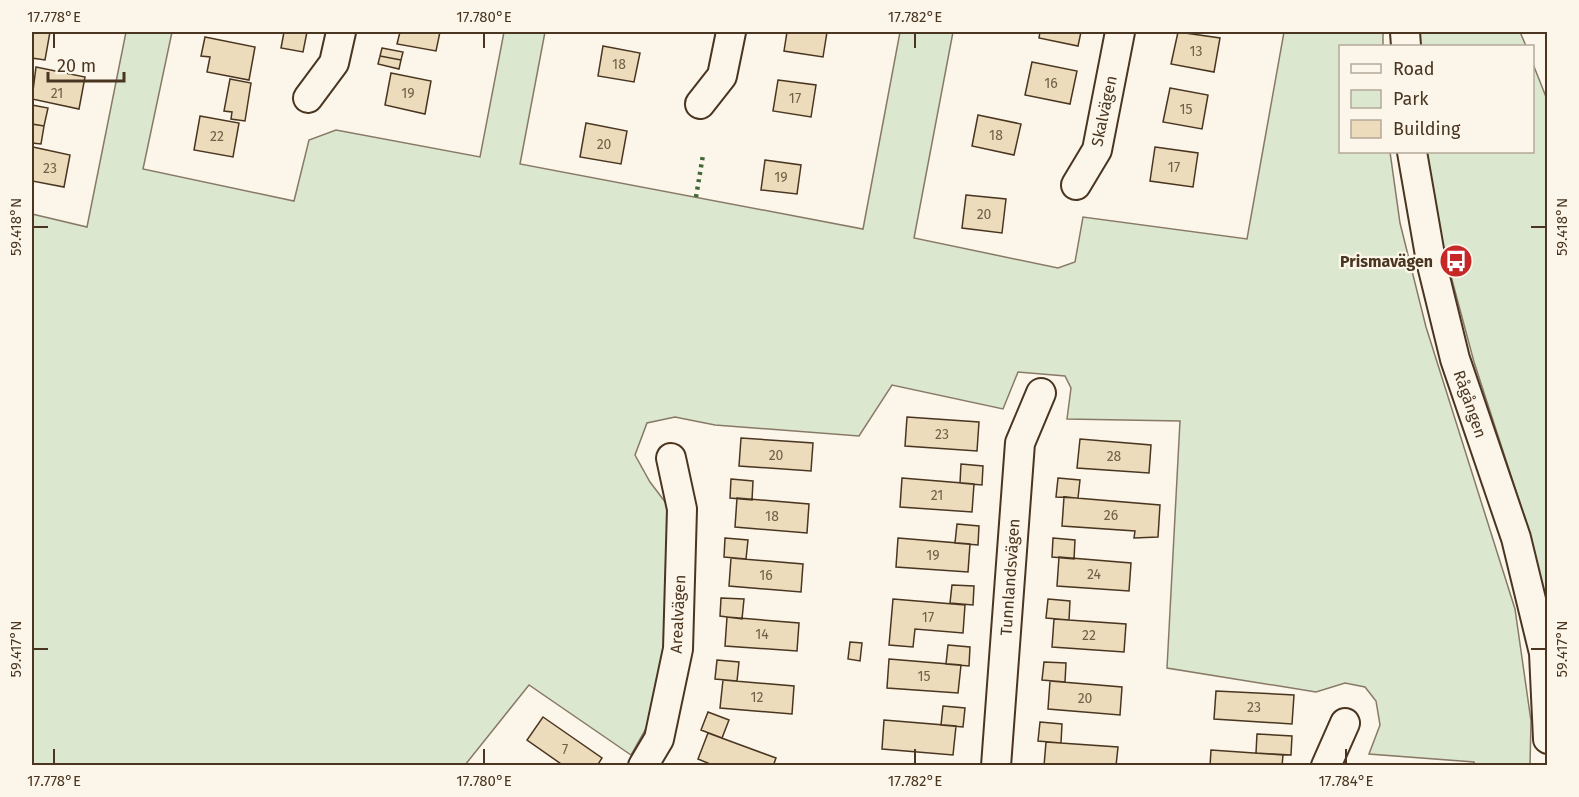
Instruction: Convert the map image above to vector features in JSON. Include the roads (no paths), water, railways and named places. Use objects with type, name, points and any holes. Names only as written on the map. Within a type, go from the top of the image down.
[{"type":"street","points":[[308,98],[334,63],[341,32]]},
{"type":"street","points":[[700,104],[722,75],[731,32]]},
{"type":"street","name":"Skalvägen","points":[[1076,185],[1097,150],[1120,32]]},
{"type":"street","name":"Rågången","points":[[1412,153],[1431,261],[1455,359],[1516,538],[1546,653],[1548,739]]},
{"type":"street","name":"Tunnlandsvägen","points":[[996,765],[1020,443],[1041,393]]},
{"type":"street","name":"Arealvägen","points":[[643,765],[659,739],[678,648],[682,509],[671,458]]},
{"type":"street","points":[[1326,765],[1345,723]]},
{"type":"place","name":"Prismavägen","points":[[1456,261]]}]
